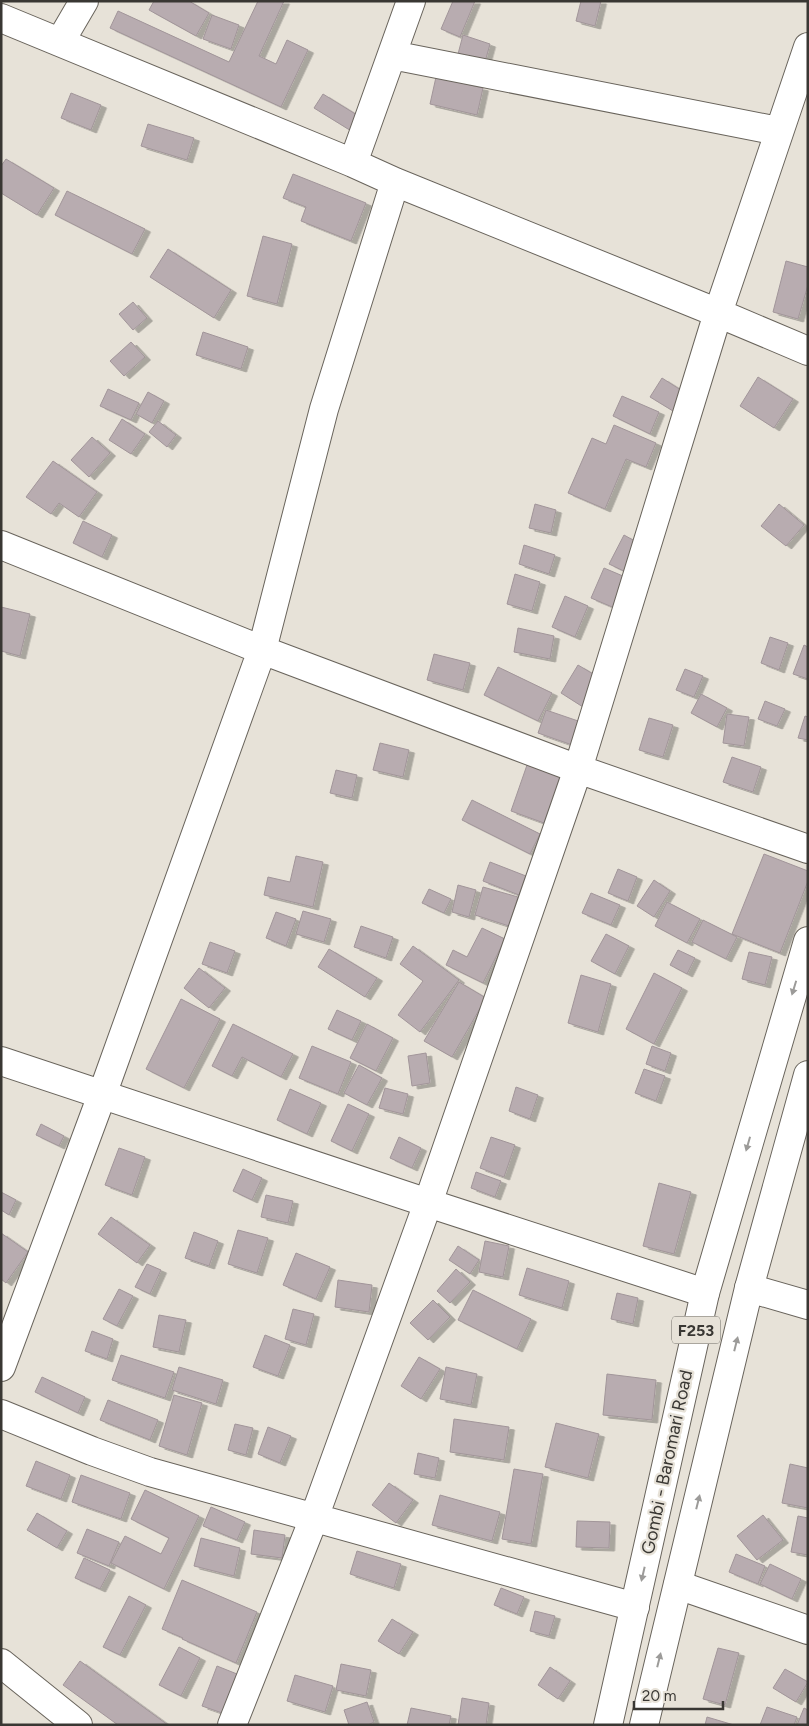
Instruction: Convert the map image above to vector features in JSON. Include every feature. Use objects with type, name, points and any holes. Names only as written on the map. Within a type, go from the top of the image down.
[{"type":"street","points":[[60,42],[84,1]]},
{"type":"street","points":[[353,164],[412,1]]},
{"type":"street","points":[[1,18],[808,351]]},
{"type":"street","points":[[232,1725],[314,1518],[428,1203],[578,769],[718,313],[808,47]]},
{"type":"street","points":[[392,55],[778,131]]},
{"type":"street","points":[[1,1367],[102,1095],[262,650],[324,410],[395,182]]},
{"type":"street","points":[[1,545],[262,650],[578,769],[808,849]]},
{"type":"street","name":"Gombi - Baromari Road","points":[[608,1725],[705,1293],[808,941]]},
{"type":"street","points":[[1,1060],[428,1203],[705,1293]]},
{"type":"street","name":"Gombi - Baromari Road","points":[[644,1725],[749,1288],[808,1075]]},
{"type":"street","points":[[749,1288],[808,1306]]},
{"type":"street","points":[[1,1414],[150,1472],[635,1608]]},
{"type":"street","points":[[678,1585],[808,1630]]},
{"type":"street","points":[[1,1663],[78,1725]]},
{"type":"building","points":[[154,1],[189,1],[209,13],[196,36],[149,10]]},
{"type":"building","points":[[258,1],[284,1],[259,56],[276,64],[287,40],[308,50],[281,107],[110,28],[118,11],[229,62]]},
{"type":"building","points":[[453,1],[475,1],[460,37],[441,29]]},
{"type":"building","points":[[581,1],[601,1],[595,26],[576,21]]},
{"type":"building","points":[[212,15],[239,25],[231,49],[203,39]]},
{"type":"building","points":[[463,35],[490,44],[485,62],[458,54]]},
{"type":"building","points":[[436,77],[483,88],[477,115],[430,104]]},
{"type":"building","points":[[71,93],[101,105],[91,130],[61,118]]},
{"type":"building","points":[[323,94],[370,123],[361,137],[314,108]]},
{"type":"building","points":[[148,124],[194,138],[187,160],[141,146]]},
{"type":"building","points":[[6,159],[54,188],[37,215],[1,193],[1,166]]},
{"type":"building","points":[[293,174],[366,203],[351,241],[301,221],[306,207],[283,198]]},
{"type":"building","points":[[67,191],[145,229],[132,254],[55,215]]},
{"type":"building","points":[[263,236],[292,244],[277,304],[247,296]]},
{"type":"building","points":[[168,249],[231,290],[214,318],[150,277]]},
{"type":"building","points":[[786,261],[808,267],[808,285],[798,319],[773,312]]},
{"type":"building","points":[[133,302],[147,318],[133,330],[119,314]]},
{"type":"building","points":[[203,332],[248,347],[241,369],[196,355]]},
{"type":"building","points":[[131,342],[145,357],[124,376],[110,361]]},
{"type":"building","points":[[758,377],[793,399],[774,428],[740,406]]},
{"type":"building","points":[[662,378],[684,392],[673,411],[650,397]]},
{"type":"building","points":[[108,389],[139,403],[131,420],[100,406]]},
{"type":"building","points":[[148,392],[164,401],[152,423],[136,414]]},
{"type":"building","points":[[622,396],[659,412],[650,434],[613,416]]},
{"type":"building","points":[[122,419],[145,434],[131,454],[109,440]]},
{"type":"building","points":[[158,421],[176,435],[167,447],[149,432]]},
{"type":"building","points":[[614,425],[656,443],[646,467],[626,459],[605,509],[568,493],[592,438],[606,444]]},
{"type":"building","points":[[92,437],[110,453],[89,477],[71,460]]},
{"type":"building","points":[[53,461],[97,492],[79,517],[59,503],[51,514],[26,497]]},
{"type":"building","points":[[535,504],[556,510],[551,533],[529,528]]},
{"type":"building","points":[[779,504],[804,525],[786,546],[761,526]]},
{"type":"building","points":[[83,521],[112,535],[102,557],[73,543]]},
{"type":"building","points":[[624,535],[642,545],[628,573],[609,564]]},
{"type":"building","points":[[524,545],[555,555],[549,574],[519,564]]},
{"type":"building","points":[[604,568],[630,579],[617,609],[591,598]]},
{"type":"building","points":[[515,574],[540,582],[532,611],[507,604]]},
{"type":"building","points":[[565,596],[588,606],[575,637],[552,627]]},
{"type":"building","points":[[1,607],[30,614],[20,656],[1,651]]},
{"type":"building","points":[[518,628],[554,636],[550,659],[514,652]]},
{"type":"building","points":[[770,637],[788,643],[779,670],[761,663]]},
{"type":"building","points":[[804,645],[808,647],[808,679],[793,674]]},
{"type":"building","points":[[434,654],[470,663],[463,690],[427,680]]},
{"type":"building","points":[[578,665],[600,678],[583,707],[561,693]]},
{"type":"building","points":[[498,667],[552,693],[538,721],[484,695]]},
{"type":"building","points":[[685,669],[703,676],[694,697],[676,690]]},
{"type":"building","points":[[701,694],[727,708],[717,727],[691,713]]},
{"type":"building","points":[[765,701],[785,709],[777,726],[758,719]]},
{"type":"building","points":[[546,710],[587,724],[578,747],[538,733]]},
{"type":"building","points":[[727,714],[749,717],[744,746],[723,743]]},
{"type":"building","points":[[805,716],[808,717],[808,740],[798,738]]},
{"type":"building","points":[[649,718],[673,725],[663,757],[639,750]]},
{"type":"building","points":[[380,743],[409,750],[403,777],[373,770]]},
{"type":"building","points":[[732,757],[761,767],[753,792],[723,782]]},
{"type":"building","points":[[527,765],[561,777],[544,823],[511,811]]},
{"type":"building","points":[[336,770],[357,775],[352,798],[330,793]]},
{"type":"building","points":[[472,800],[540,834],[530,854],[462,820]]},
{"type":"building","points":[[764,854],[808,871],[808,881],[780,953],[732,934]]},
{"type":"building","points":[[296,856],[323,862],[313,907],[264,895],[268,877],[290,882]]},
{"type":"building","points":[[490,862],[526,876],[519,895],[483,881]]},
{"type":"building","points":[[618,869],[637,877],[628,901],[608,893]]},
{"type":"building","points":[[654,880],[670,891],[654,917],[637,906]]},
{"type":"building","points":[[458,885],[476,890],[469,917],[452,912]]},
{"type":"building","points":[[483,887],[518,897],[509,926],[475,915]]},
{"type":"building","points":[[429,889],[451,899],[444,913],[422,903]]},
{"type":"building","points":[[591,893],[620,905],[611,925],[582,913]]},
{"type":"building","points":[[667,902],[700,919],[687,943],[655,926]]},
{"type":"building","points":[[303,911],[331,919],[324,942],[296,934]]},
{"type":"building","points":[[276,912],[296,919],[286,946],[266,938]]},
{"type":"building","points":[[703,920],[737,937],[726,959],[692,942]]},
{"type":"building","points":[[361,926],[393,937],[386,958],[354,947]]},
{"type":"building","points":[[482,928],[505,939],[483,983],[446,965],[453,950],[467,957]]},
{"type":"building","points":[[606,934],[629,946],[615,974],[591,961]]},
{"type":"building","points":[[210,942],[235,951],[227,973],[202,964]]},
{"type":"building","points":[[413,946],[459,980],[420,1032],[398,1015],[423,981],[400,964]]},
{"type":"building","points":[[329,949],[377,978],[365,997],[318,967]]},
{"type":"building","points":[[678,950],[695,958],[687,974],[670,965]]},
{"type":"building","points":[[749,952],[772,957],[765,985],[742,979]]},
{"type":"building","points":[[199,968],[225,988],[209,1008],[184,988]]},
{"type":"building","points":[[654,973],[682,988],[654,1044],[626,1029]]},
{"type":"building","points":[[581,975],[611,984],[598,1032],[568,1023]]},
{"type":"building","points":[[459,982],[486,998],[452,1057],[424,1041]]},
{"type":"building","points":[[181,999],[220,1019],[184,1088],[146,1069]]},
{"type":"building","points":[[337,1010],[361,1021],[352,1040],[328,1029]]},
{"type":"building","points":[[233,1024],[293,1054],[281,1077],[242,1057],[232,1076],[212,1066]]},
{"type":"building","points":[[367,1024],[393,1038],[376,1071],[350,1058]]},
{"type":"building","points":[[312,1046],[351,1062],[338,1094],[299,1078]]},
{"type":"building","points":[[652,1046],[671,1053],[665,1071],[646,1064]]},
{"type":"building","points":[[426,1053],[430,1083],[412,1086],[408,1056]]},
{"type":"building","points":[[359,1065],[382,1078],[367,1105],[344,1093]]},
{"type":"building","points":[[644,1069],[665,1076],[656,1101],[635,1093]]},
{"type":"building","points":[[516,1087],[538,1095],[530,1119],[509,1111]]},
{"type":"building","points":[[385,1088],[408,1094],[403,1114],[379,1108]]},
{"type":"building","points":[[290,1089],[321,1103],[307,1134],[277,1120]]},
{"type":"building","points":[[348,1104],[369,1114],[352,1151],[331,1141]]},
{"type":"building","points":[[41,1124],[64,1136],[59,1146],[36,1135]]},
{"type":"building","points":[[399,1137],[421,1148],[412,1168],[390,1158]]},
{"type":"building","points":[[491,1137],[515,1145],[504,1177],[480,1168]]},
{"type":"building","points":[[119,1148],[145,1157],[132,1195],[105,1185]]},
{"type":"building","points":[[243,1169],[262,1178],[252,1200],[233,1191]]},
{"type":"building","points":[[476,1172],[501,1181],[495,1197],[471,1188]]},
{"type":"building","points":[[659,1183],[691,1192],[674,1254],[643,1246]]},
{"type":"building","points":[[1,1192],[16,1200],[9,1215],[1,1210]]},
{"type":"building","points":[[266,1195],[293,1201],[288,1223],[261,1217]]},
{"type":"building","points":[[111,1217],[150,1245],[137,1263],[98,1234]]},
{"type":"building","points":[[238,1230],[268,1238],[257,1273],[228,1264]]},
{"type":"building","points":[[194,1232],[218,1241],[209,1266],[185,1258]]},
{"type":"building","points":[[1,1233],[28,1252],[6,1283],[1,1279]]},
{"type":"building","points":[[485,1241],[509,1246],[503,1277],[479,1272]]},
{"type":"building","points":[[458,1246],[479,1260],[470,1274],[449,1260]]},
{"type":"building","points":[[296,1253],[330,1267],[316,1299],[283,1285]]},
{"type":"building","points":[[147,1264],[161,1270],[150,1294],[135,1287]]},
{"type":"building","points":[[527,1268],[569,1281],[562,1308],[519,1295]]},
{"type":"building","points":[[456,1269],[470,1282],[450,1303],[437,1291]]},
{"type":"building","points":[[338,1280],[372,1285],[369,1312],[335,1307]]},
{"type":"building","points":[[119,1289],[133,1296],[117,1326],[103,1319]]},
{"type":"building","points":[[473,1290],[531,1319],[517,1349],[458,1320]]},
{"type":"building","points":[[617,1293],[638,1298],[633,1324],[611,1319]]},
{"type":"building","points":[[433,1300],[450,1317],[428,1340],[410,1323]]},
{"type":"building","points":[[293,1309],[314,1314],[306,1345],[285,1339]]},
{"type":"building","points":[[159,1315],[186,1320],[179,1352],[153,1347]]},
{"type":"building","points":[[92,1331],[113,1339],[107,1359],[85,1351]]},
{"type":"building","points":[[265,1335],[290,1345],[278,1376],[253,1367]]},
{"type":"building","points":[[121,1355],[174,1372],[165,1398],[112,1380]]},
{"type":"building","points":[[419,1357],[440,1369],[421,1399],[401,1386]]},
{"type":"building","points":[[179,1367],[223,1380],[216,1404],[172,1390]]},
{"type":"building","points":[[446,1367],[477,1374],[471,1405],[440,1399]]},
{"type":"building","points":[[607,1374],[656,1380],[652,1420],[603,1415]]},
{"type":"building","points":[[42,1377],[85,1397],[78,1413],[35,1392]]},
{"type":"building","points":[[174,1395],[202,1403],[187,1455],[159,1446]]},
{"type":"building","points":[[108,1400],[158,1420],[150,1440],[100,1420]]},
{"type":"building","points":[[454,1419],[509,1427],[504,1460],[450,1452]]},
{"type":"building","points":[[556,1423],[599,1434],[588,1478],[545,1467]]},
{"type":"building","points":[[235,1424],[253,1428],[246,1455],[228,1450]]},
{"type":"building","points":[[268,1427],[291,1436],[280,1463],[258,1454]]},
{"type":"building","points":[[418,1453],[439,1458],[435,1478],[414,1474]]},
{"type":"building","points":[[36,1461],[70,1475],[61,1499],[26,1486]]},
{"type":"building","points":[[790,1464],[808,1468],[808,1508],[782,1503]]},
{"type":"building","points":[[514,1469],[543,1474],[531,1544],[502,1539]]},
{"type":"building","points":[[81,1475],[130,1493],[121,1519],[72,1502]]},
{"type":"building","points":[[389,1483],[413,1500],[396,1523],[372,1505]]},
{"type":"building","points":[[145,1490],[199,1516],[164,1589],[111,1563],[125,1536],[161,1554],[169,1538],[131,1519]]},
{"type":"building","points":[[440,1495],[500,1512],[492,1541],[432,1525]]},
{"type":"building","points":[[211,1507],[245,1522],[237,1540],[203,1526]]},
{"type":"building","points":[[37,1513],[67,1531],[57,1548],[27,1530]]},
{"type":"building","points":[[763,1515],[783,1540],[757,1560],[737,1536]]},
{"type":"building","points":[[798,1516],[808,1518],[808,1555],[791,1552]]},
{"type":"building","points":[[577,1521],[610,1522],[609,1548],[576,1547]]},
{"type":"building","points":[[87,1529],[119,1542],[109,1566],[77,1553]]},
{"type":"building","points":[[254,1530],[285,1535],[282,1558],[251,1554]]},
{"type":"building","points":[[201,1538],[240,1548],[234,1576],[194,1566]]},
{"type":"building","points":[[357,1551],[401,1564],[394,1588],[350,1574]]},
{"type":"building","points":[[736,1554],[765,1566],[758,1584],[729,1572]]},
{"type":"building","points":[[84,1558],[110,1570],[100,1589],[75,1578]]},
{"type":"building","points":[[770,1564],[801,1579],[792,1599],[760,1584]]},
{"type":"building","points":[[182,1580],[257,1612],[236,1663],[162,1629]]},
{"type":"building","points":[[501,1588],[524,1597],[517,1614],[494,1605]]},
{"type":"building","points":[[129,1596],[146,1605],[120,1655],[103,1647]]},
{"type":"building","points":[[535,1611],[555,1616],[549,1636],[530,1631]]},
{"type":"building","points":[[392,1619],[413,1632],[399,1654],[378,1641]]},
{"type":"building","points":[[179,1647],[200,1658],[181,1696],[159,1685]]},
{"type":"building","points":[[718,1648],[739,1653],[725,1705],[703,1699]]},
{"type":"building","points":[[80,1661],[168,1725],[118,1725],[63,1685]]},
{"type":"building","points":[[341,1664],[371,1670],[366,1696],[336,1690]]},
{"type":"building","points":[[217,1666],[242,1676],[228,1715],[202,1706]]},
{"type":"building","points":[[550,1667],[570,1681],[558,1699],[538,1685]]},
{"type":"building","points":[[785,1669],[808,1682],[796,1702],[773,1688]]},
{"type":"building","points":[[295,1675],[333,1686],[325,1712],[287,1701]]},
{"type":"building","points":[[462,1698],[489,1703],[486,1725],[458,1725]]},
{"type":"building","points":[[367,1702],[374,1722],[368,1725],[349,1725],[344,1710]]},
{"type":"building","points":[[767,1707],[797,1717],[794,1725],[760,1725]]},
{"type":"building","points":[[411,1708],[451,1716],[449,1725],[407,1725]]},
{"type":"building","points":[[804,1708],[808,1710],[808,1725],[797,1725]]},
{"type":"building","points":[[707,1717],[734,1725],[705,1725]]}]
